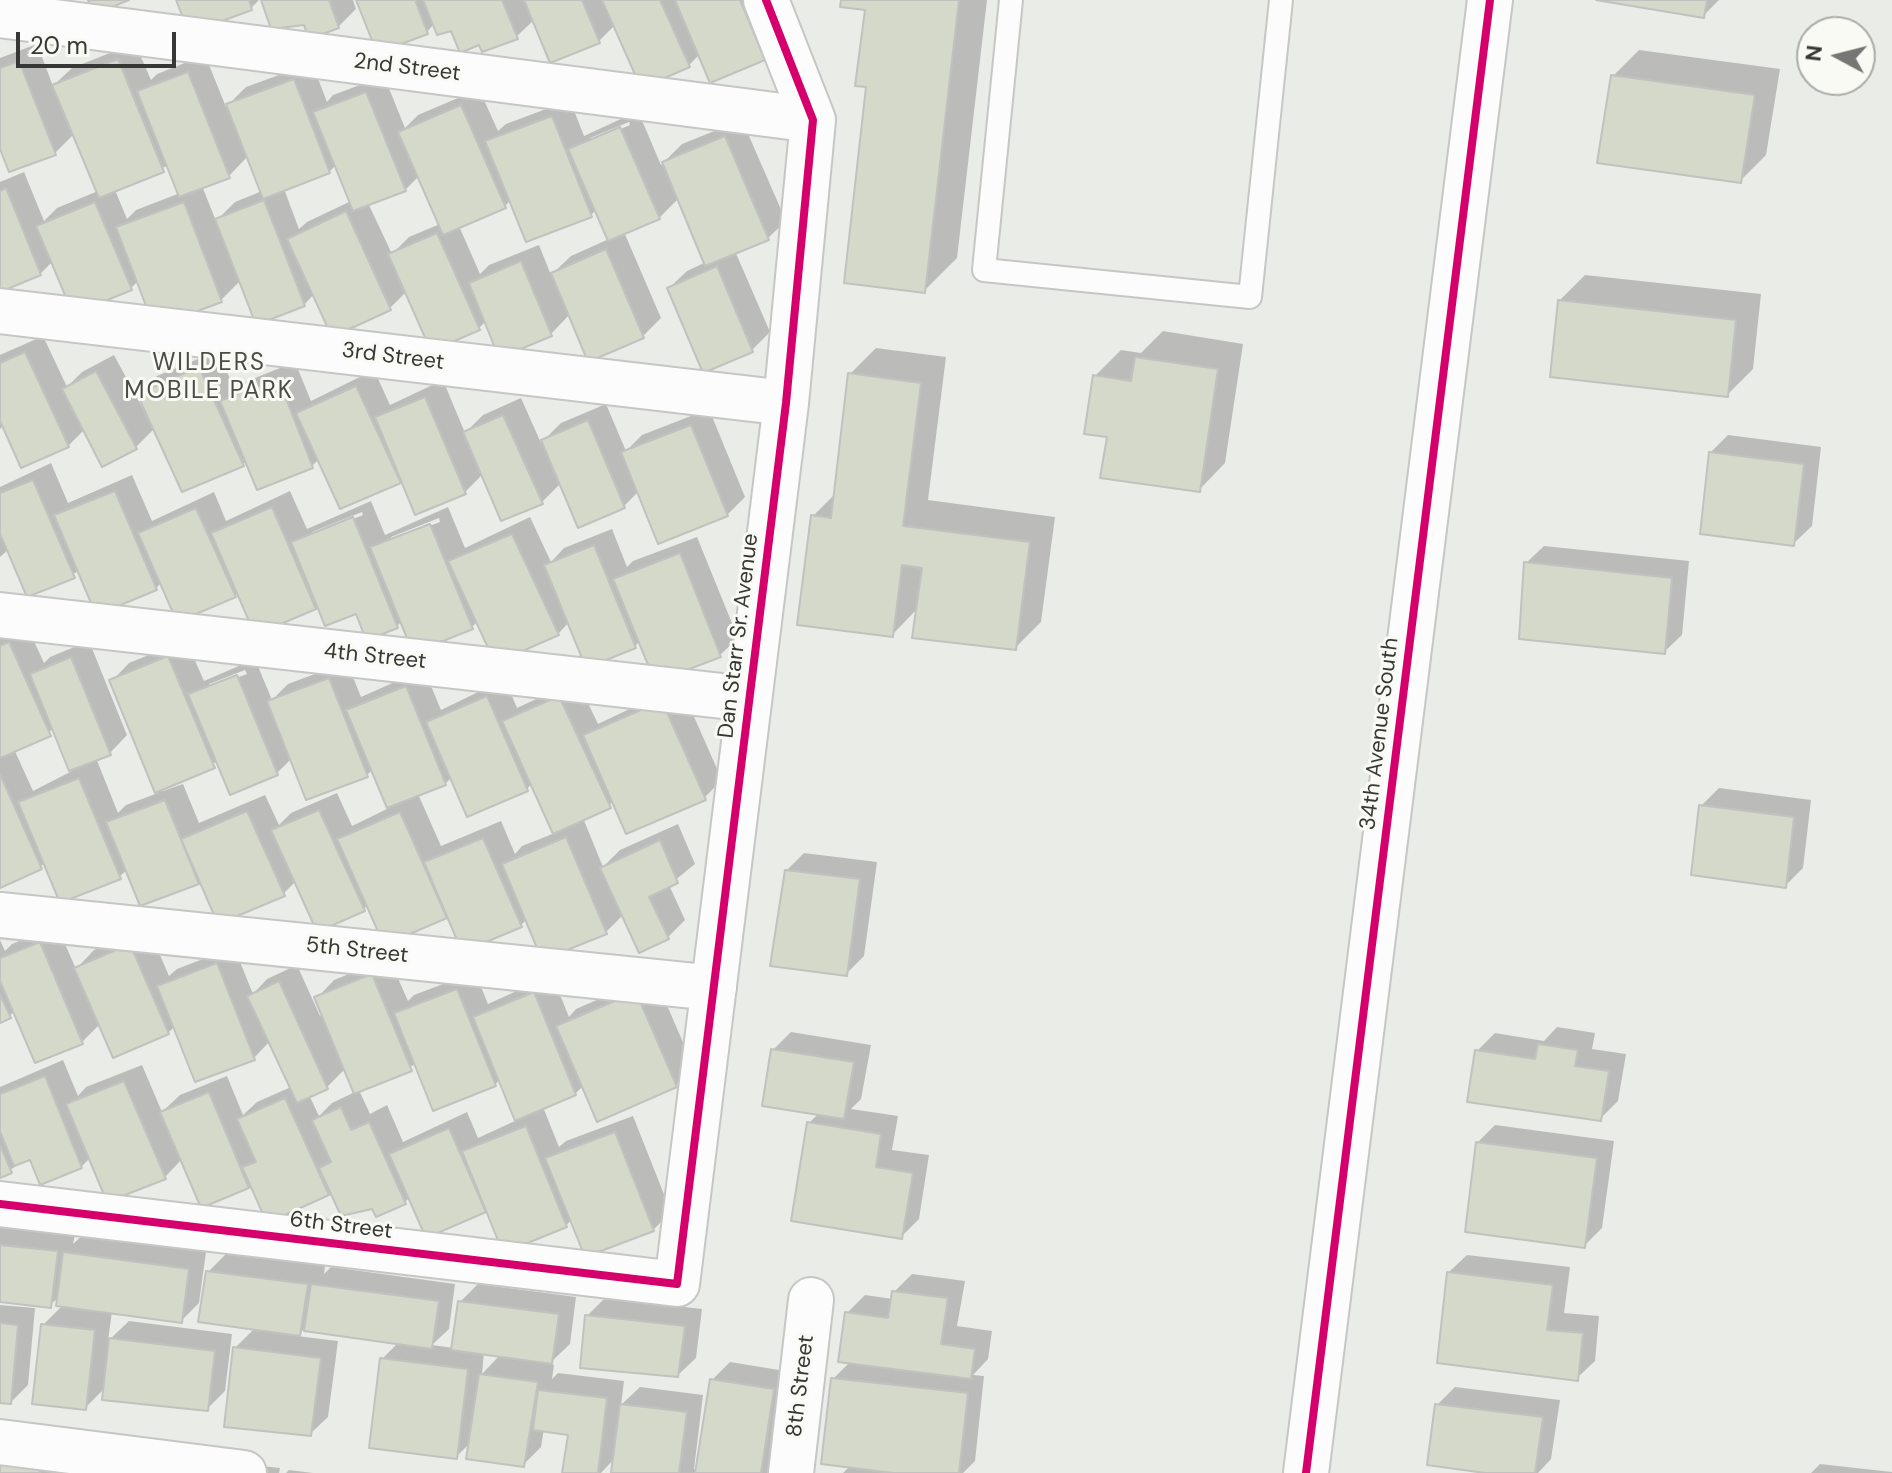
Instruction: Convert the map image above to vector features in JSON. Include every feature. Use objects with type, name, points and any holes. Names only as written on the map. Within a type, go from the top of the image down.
[{"type":"street","name":"Dan Starr Sr. Avenue","points":[[677,1284],[786,403],[813,120],[766,0]]},
{"type":"street","name":"34th Avenue South","points":[[1306,1473],[1490,0]]},
{"type":"street","name":"2nd Street","points":[[0,15],[813,120]]},
{"type":"street","name":"3rd Street","points":[[0,311],[786,403]]},
{"type":"street","name":"4th Street","points":[[0,615],[749,699]]},
{"type":"street","name":"5th Street","points":[[0,915],[714,988]]},
{"type":"street","name":"6th Street","points":[[0,1204],[677,1284]]},
{"type":"street","name":"8th Street","points":[[791,1473],[811,1300]]},
{"type":"street","points":[[0,1442],[244,1473]]},
{"type":"lane","points":[[1011,0],[984,270],[1250,297],[1281,0]]},
{"type":"building","points":[[88,0],[129,0],[94,14]]},
{"type":"building","points":[[176,0],[249,0],[252,10],[189,33]]},
{"type":"building","points":[[261,0],[329,0],[339,28],[309,39],[304,25],[271,29]]},
{"type":"building","points":[[356,0],[415,0],[428,34],[377,53]]},
{"type":"building","points":[[423,0],[502,0],[518,39],[482,52],[479,45],[460,53],[451,31],[437,35]]},
{"type":"building","points":[[524,0],[582,0],[600,43],[550,63]]},
{"type":"building","points":[[602,0],[660,0],[690,67],[641,88]]},
{"type":"building","points":[[675,0],[740,0],[765,60],[710,83]]},
{"type":"building","points":[[841,0],[959,0],[925,293],[844,283],[866,87],[855,86],[865,10],[840,7]]},
{"type":"building","points":[[1596,0],[1707,0],[1704,18]]},
{"type":"building","points":[[118,59],[164,172],[99,198],[52,85]]},
{"type":"building","points":[[19,61],[56,155],[9,172],[0,149],[0,68]]},
{"type":"building","points":[[188,72],[230,178],[179,197],[137,91]]},
{"type":"building","points":[[1611,75],[1755,95],[1741,183],[1597,163]]},
{"type":"building","points":[[294,79],[330,173],[263,199],[226,104]]},
{"type":"building","points":[[366,92],[406,191],[353,211],[313,112]]},
{"type":"building","points":[[461,105],[506,208],[443,235],[398,132]]},
{"type":"building","points":[[552,116],[592,217],[526,242],[485,141]]},
{"type":"building","points":[[620,127],[660,219],[608,241],[568,149]]},
{"type":"building","points":[[725,136],[769,240],[705,266],[662,162]]},
{"type":"building","points":[[6,188],[41,275],[0,292],[0,191]]},
{"type":"building","points":[[264,200],[305,306],[256,325],[215,219]]},
{"type":"building","points":[[95,202],[132,290],[73,314],[36,226]]},
{"type":"building","points":[[184,202],[222,302],[154,327],[116,227]]},
{"type":"building","points":[[346,211],[391,310],[332,337],[287,239]]},
{"type":"building","points":[[437,233],[480,330],[431,351],[388,254]]},
{"type":"building","points":[[606,249],[644,338],[588,362],[551,273]]},
{"type":"building","points":[[521,261],[552,336],[499,358],[469,283]]},
{"type":"building","points":[[717,266],[753,352],[703,373],[667,288]]},
{"type":"building","points":[[1558,300],[1736,320],[1728,397],[1550,377]]},
{"type":"building","points":[[25,352],[69,447],[21,468],[0,421],[0,363]]},
{"type":"building","points":[[1135,357],[1218,369],[1200,492],[1100,478],[1107,437],[1084,434],[1093,375],[1131,381]]},
{"type":"building","points":[[199,367],[244,466],[182,492],[137,394]]},
{"type":"building","points":[[96,371],[137,449],[102,467],[62,389]]},
{"type":"building","points":[[848,373],[921,383],[903,526],[1030,542],[1016,650],[912,638],[922,568],[902,565],[893,637],[797,625],[811,515],[831,518]]},
{"type":"building","points":[[278,378],[313,468],[257,490],[220,401]]},
{"type":"building","points":[[356,386],[401,483],[340,509],[296,413]]},
{"type":"building","points":[[425,397],[466,494],[415,515],[375,417]]},
{"type":"building","points":[[503,415],[543,504],[501,521],[463,432]]},
{"type":"building","points":[[588,420],[625,508],[578,528],[541,440]]},
{"type":"building","points":[[691,425],[728,516],[658,544],[621,452]]},
{"type":"building","points":[[1709,452],[1804,464],[1794,546],[1700,534]]},
{"type":"building","points":[[33,480],[75,578],[27,597],[0,534],[0,493]]},
{"type":"building","points":[[115,491],[157,590],[96,615],[54,515]]},
{"type":"building","points":[[272,507],[316,609],[255,635],[211,533]]},
{"type":"building","points":[[196,508],[236,597],[177,622],[138,533]]},
{"type":"building","points":[[353,517],[398,628],[366,640],[356,614],[325,626],[291,542]]},
{"type":"building","points":[[430,524],[473,629],[413,653],[370,547]]},
{"type":"building","points":[[512,534],[559,635],[495,663],[448,561]]},
{"type":"building","points":[[594,545],[636,648],[586,668],[544,565]]},
{"type":"building","points":[[680,553],[721,657],[655,682],[613,579]]},
{"type":"building","points":[[1524,562],[1672,578],[1665,654],[1519,639]]},
{"type":"building","points":[[9,642],[51,736],[0,758],[0,646]]},
{"type":"building","points":[[168,656],[215,768],[155,793],[109,680]]},
{"type":"building","points":[[71,657],[111,755],[69,771],[30,674]]},
{"type":"building","points":[[237,675],[278,775],[230,795],[188,694]]},
{"type":"building","points":[[329,678],[368,777],[306,800],[267,701]]},
{"type":"building","points":[[406,686],[446,785],[387,808],[346,710]]},
{"type":"building","points":[[487,696],[528,791],[467,817],[426,722]]},
{"type":"building","points":[[559,696],[611,808],[553,834],[502,721]]},
{"type":"building","points":[[662,701],[706,800],[626,834],[583,735]]},
{"type":"building","points":[[0,774],[42,869],[0,888]]},
{"type":"building","points":[[79,778],[121,879],[60,903],[18,802]]},
{"type":"building","points":[[165,800],[199,884],[140,906],[106,822]]},
{"type":"building","points":[[1699,805],[1794,817],[1786,888],[1691,875]]},
{"type":"building","points":[[319,810],[365,911],[317,932],[271,830]]},
{"type":"building","points":[[247,811],[285,896],[218,924],[181,839]]},
{"type":"building","points":[[400,812],[447,918],[384,945],[337,839]]},
{"type":"building","points":[[566,837],[607,934],[542,960],[502,864]]},
{"type":"building","points":[[483,838],[522,927],[462,952],[424,862]]},
{"type":"building","points":[[660,840],[678,883],[649,897],[669,939],[639,953],[600,868]]},
{"type":"building","points":[[785,870],[860,879],[847,976],[770,966]]},
{"type":"building","points":[[40,942],[83,1044],[35,1063],[0,981],[0,958]]},
{"type":"building","points":[[130,944],[169,1034],[113,1058],[74,968]]},
{"type":"building","points":[[217,963],[255,1060],[195,1082],[157,986]]},
{"type":"building","points":[[372,974],[412,1071],[354,1094],[314,997]]},
{"type":"building","points":[[279,981],[328,1089],[297,1103],[247,996]]},
{"type":"building","points":[[457,989],[496,1086],[433,1111],[394,1013]]},
{"type":"building","points":[[534,992],[576,1095],[515,1121],[473,1017]]},
{"type":"building","points":[[636,992],[677,1087],[597,1122],[556,1026]]},
{"type":"building","points":[[0,994],[11,1018],[0,1023]]},
{"type":"building","points":[[1538,1044],[1578,1050],[1575,1066],[1609,1071],[1601,1121],[1467,1102],[1475,1050],[1535,1059]]},
{"type":"building","points":[[771,1049],[854,1062],[844,1119],[762,1106]]},
{"type":"building","points":[[45,1076],[82,1168],[40,1185],[30,1160],[14,1166],[0,1131],[0,1094]]},
{"type":"building","points":[[124,1081],[166,1179],[107,1202],[66,1104]]},
{"type":"building","points":[[209,1092],[249,1188],[201,1208],[160,1112]]},
{"type":"building","points":[[285,1098],[329,1195],[267,1223],[242,1167],[256,1162],[237,1119]]},
{"type":"building","points":[[341,1107],[351,1130],[369,1122],[406,1204],[376,1217],[372,1209],[341,1216],[319,1168],[331,1162],[312,1120]]},
{"type":"building","points":[[807,1122],[881,1134],[876,1167],[913,1173],[902,1239],[791,1221]]},
{"type":"building","points":[[526,1126],[567,1227],[503,1253],[462,1151]]},
{"type":"building","points":[[449,1128],[486,1212],[426,1238],[389,1154]]},
{"type":"building","points":[[615,1132],[654,1231],[585,1257],[545,1158]]},
{"type":"building","points":[[1476,1142],[1597,1158],[1585,1248],[1465,1232]]},
{"type":"building","points":[[0,1145],[12,1173],[0,1178]]},
{"type":"building","points":[[0,1245],[58,1251],[51,1308],[0,1302]]},
{"type":"building","points":[[63,1252],[189,1269],[182,1323],[56,1306]]},
{"type":"building","points":[[206,1271],[308,1284],[300,1336],[198,1322]]},
{"type":"building","points":[[1447,1272],[1553,1285],[1547,1330],[1583,1333],[1578,1381],[1437,1363]]},
{"type":"building","points":[[311,1284],[439,1301],[432,1349],[304,1331]]},
{"type":"building","points":[[892,1291],[948,1298],[941,1344],[975,1349],[971,1379],[838,1362],[845,1312],[888,1318]]},
{"type":"building","points":[[458,1301],[559,1314],[552,1364],[451,1350]]},
{"type":"building","points":[[585,1315],[685,1326],[678,1377],[580,1368]]},
{"type":"building","points":[[0,1323],[18,1325],[11,1404],[0,1403]]},
{"type":"building","points":[[41,1324],[95,1330],[86,1410],[32,1404]]},
{"type":"building","points":[[109,1338],[215,1351],[208,1411],[102,1400]]},
{"type":"building","points":[[233,1347],[321,1358],[311,1436],[224,1427]]},
{"type":"building","points":[[380,1358],[468,1369],[457,1459],[369,1448]]},
{"type":"building","points":[[479,1374],[538,1382],[524,1467],[466,1459]]},
{"type":"building","points":[[831,1378],[968,1393],[959,1473],[893,1473],[821,1464]]},
{"type":"building","points":[[710,1379],[774,1389],[761,1473],[695,1473]]},
{"type":"building","points":[[538,1390],[607,1398],[598,1473],[562,1473],[568,1435],[533,1430]]},
{"type":"building","points":[[620,1404],[687,1412],[679,1473],[611,1473]]},
{"type":"building","points":[[1435,1404],[1543,1417],[1535,1473],[1485,1473],[1427,1465]]},
{"type":"building","points":[[0,1457],[41,1461],[40,1473],[0,1473]]},
{"type":"cycle path","points":[[0,1204],[677,1284],[786,403],[813,120],[766,0]]},
{"type":"cycle path","points":[[1306,1473],[1490,0]]},
{"type":"district","name":"WILDERS MOBILE PARK","points":[[209,378]]}]
